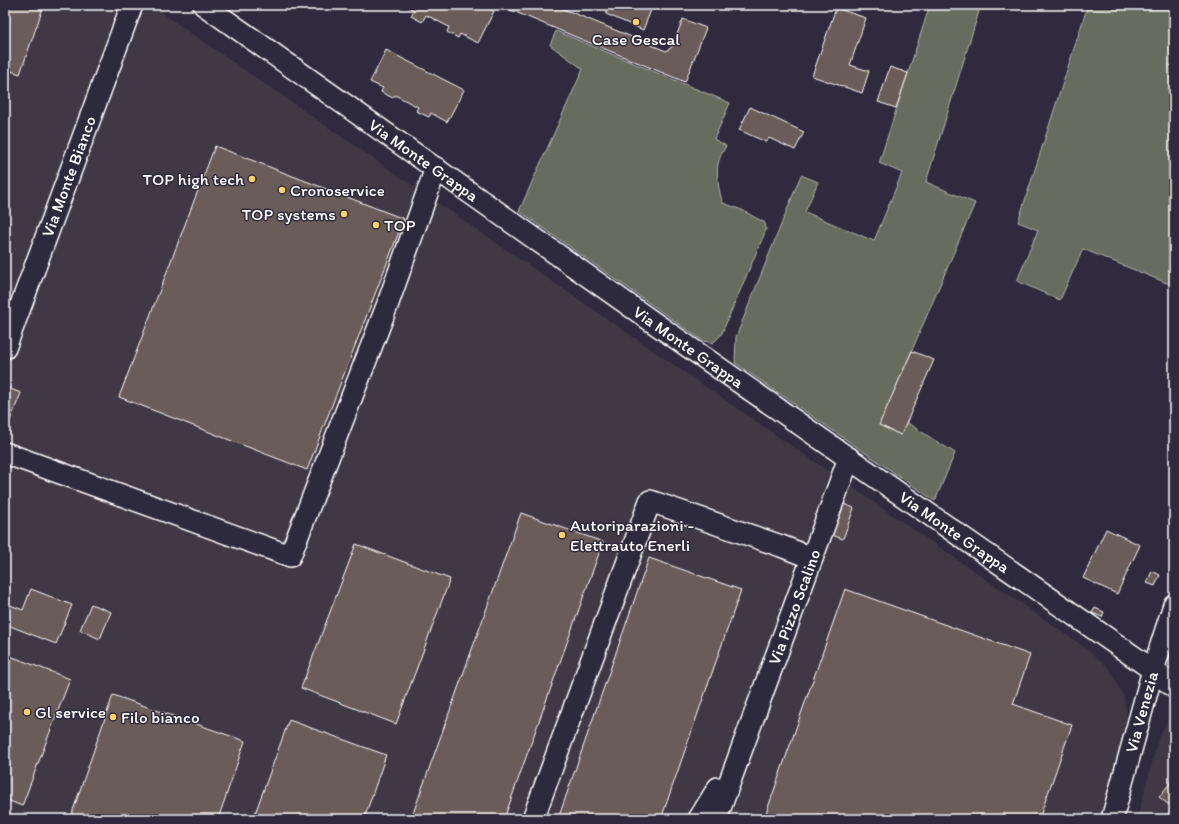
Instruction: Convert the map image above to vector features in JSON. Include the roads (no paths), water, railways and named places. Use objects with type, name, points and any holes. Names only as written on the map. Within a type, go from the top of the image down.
[{"type":"street","name":"Via Monte Bianco","points":[[5,348],[132,5]]},
{"type":"street","name":"Via Monte Grappa","points":[[204,5],[650,320],[1153,670],[1174,687]]},
{"type":"street","points":[[5,453],[290,556],[387,306],[436,168]]},
{"type":"street","name":"Via Pizzo Scalino","points":[[716,819],[849,458]]},
{"type":"street","points":[[533,819],[650,501],[812,558]]},
{"type":"street","name":"Via Venezia","points":[[1112,819],[1153,670],[1174,605]]},
{"type":"street","name":"Via Pizzo Scalino","points":[[699,819],[739,756]]},
{"type":"place","name":"Case Gescal","points":[[636,22]]},
{"type":"place","name":"TOP high tech","points":[[252,179]]},
{"type":"place","name":"Cronoservice","points":[[282,190]]},
{"type":"place","name":"TOP systems","points":[[344,214]]},
{"type":"place","name":"TOP","points":[[376,225]]},
{"type":"place","name":"Autoriparazioni - Elettrauto Enerli","points":[[562,535]]},
{"type":"place","name":"Gl service","points":[[27,712]]},
{"type":"place","name":"Filo bianco","points":[[113,717]]}]
